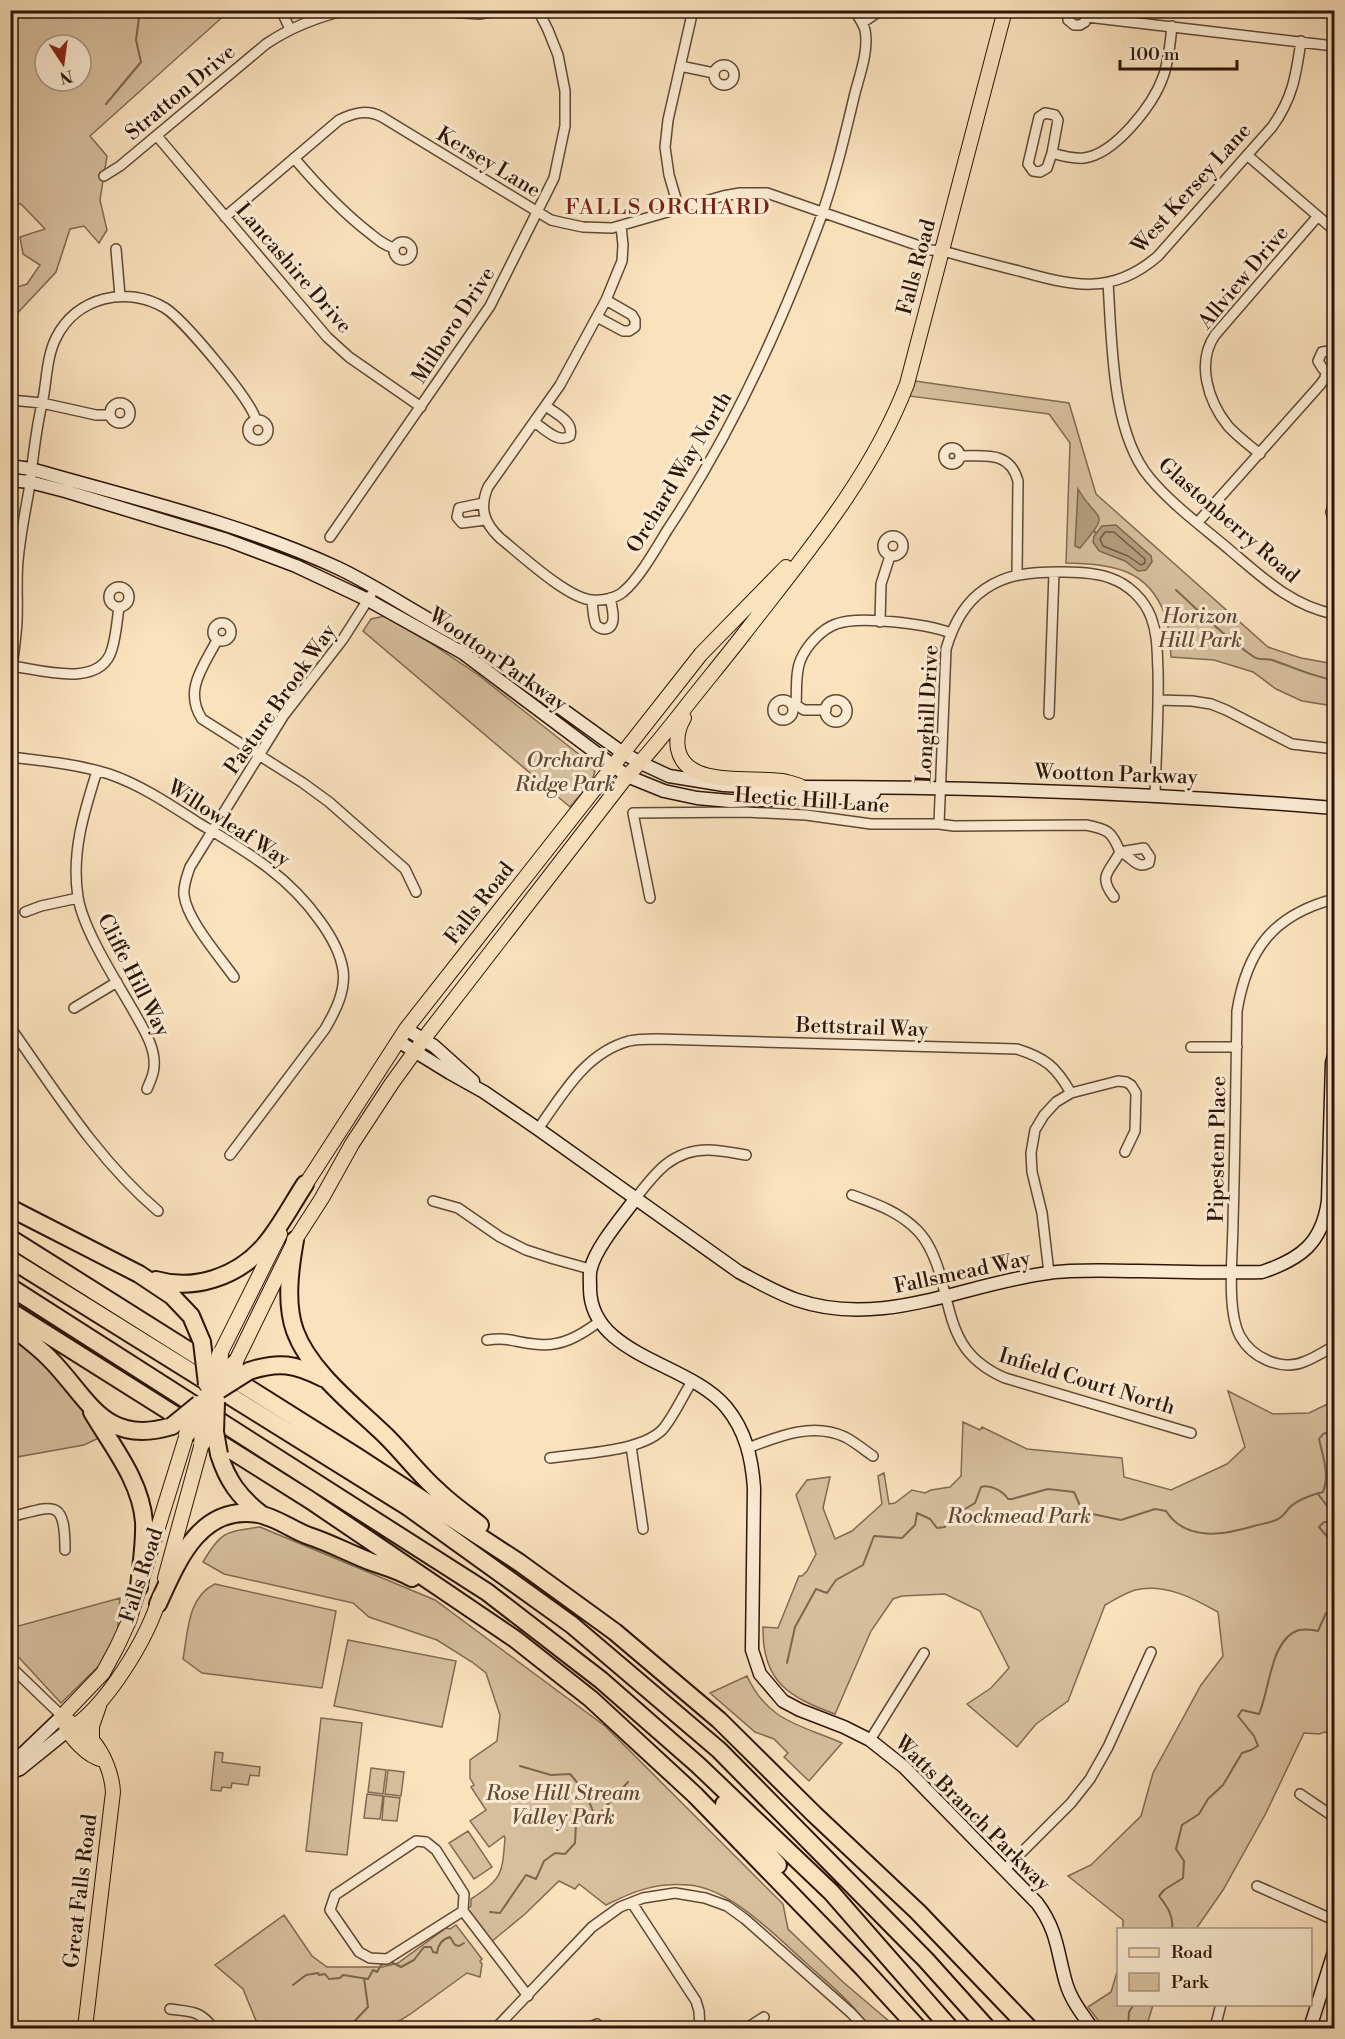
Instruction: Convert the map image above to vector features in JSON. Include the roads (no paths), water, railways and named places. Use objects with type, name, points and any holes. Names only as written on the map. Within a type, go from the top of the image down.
[{"type":"highway","points":[[139,1274],[174,1285],[206,1282],[226,1275],[264,1246],[305,1185]]},
{"type":"highway","points":[[10,1208],[139,1274],[183,1306],[202,1342],[215,1432],[224,1472],[246,1502],[261,1514],[301,1533],[407,1575],[515,1639]]},
{"type":"highway","points":[[10,1238],[356,1455],[520,1563],[615,1632],[718,1720],[946,1940],[1029,2028]]},
{"type":"highway","points":[[296,1240],[290,1281],[290,1305],[294,1329],[302,1347],[315,1366],[394,1444],[437,1491],[494,1537],[520,1563]]},
{"type":"highway","points":[[10,1259],[408,1507],[572,1625],[720,1750],[926,1960],[987,2028]]},
{"type":"highway","points":[[10,1287],[487,1592],[601,1680],[706,1773],[831,1892],[950,2028]]},
{"type":"highway","points":[[10,1311],[309,1500],[515,1639],[591,1699],[695,1795],[918,2028]]},
{"type":"highway","points":[[10,1325],[50,1359],[85,1401],[136,1486],[144,1523],[139,1587]]},
{"type":"highway","points":[[195,1439],[220,1354]]},
{"type":"highway","points":[[85,1401],[115,1425],[126,1430],[143,1432],[171,1426],[242,1367],[288,1364],[305,1369],[329,1381]]},
{"type":"highway","points":[[158,1604],[184,1551],[195,1537],[226,1516],[243,1513],[261,1514]]},
{"type":"highway","points":[[659,1731],[776,1862],[863,1968]]},
{"type":"highway","points":[[946,1940],[1013,2028]]},
{"type":"main road","name":"Falls Road","points":[[242,1367],[296,1240],[352,1144],[392,1083],[423,1039],[627,776],[699,691],[831,520],[866,466],[896,412],[906,384],[1005,10]]},
{"type":"main road","name":"Wootton Parkway","points":[[10,466],[31,469],[228,525],[319,560],[376,587],[465,639],[623,753],[669,776],[701,782],[759,787],[800,786],[1155,795],[1335,808]]},
{"type":"main road","name":"Wootton Parkway","points":[[10,480],[30,482],[65,491],[227,540],[296,566],[368,600],[463,653],[627,776],[664,791],[697,798],[729,801],[853,797],[896,789]]},
{"type":"main road","name":"Falls Road","points":[[220,1354],[305,1185],[402,1035],[701,654],[831,520]]},
{"type":"main road","points":[[699,691],[679,726],[677,735],[679,753],[687,766],[706,775],[781,781],[800,786]]},
{"type":"main road","name":"Fallsmead Way","points":[[402,1035],[423,1039],[458,1066],[484,1092]]},
{"type":"main road","name":"Fallsmead Way","points":[[402,1035],[415,1052],[484,1092],[739,1272],[798,1301],[835,1308],[873,1309],[904,1306],[1008,1280],[1049,1273],[1098,1270],[1262,1272],[1284,1265],[1296,1258],[1313,1241],[1326,1216],[1332,1063],[1335,1054]]},
{"type":"main road","points":[[590,1269],[636,1198]]},
{"type":"main road","name":"Watts Branch Parkway","points":[[590,1269],[590,1296],[594,1312],[610,1334],[621,1343],[693,1380],[711,1392],[727,1408],[739,1426],[752,1463],[754,1488],[752,1650],[760,1674],[783,1701],[870,1740],[904,1767],[1037,1903],[1046,1915],[1056,1937],[1066,1984],[1075,2004],[1092,2028]]},
{"type":"main road","name":"Falls Road","points":[[62,1716],[103,1673],[125,1629],[195,1439]]},
{"type":"main road","name":"Falls Road","points":[[71,1728],[114,1685],[140,1641],[158,1604],[195,1439]]},
{"type":"main road","points":[[92,1740],[92,1726],[103,1698]]},
{"type":"main road","points":[[10,1771],[15,1761],[62,1716],[95,1758],[103,1760]]},
{"type":"main road","points":[[10,1771],[20,1769],[71,1728]]},
{"type":"main road","name":"Great Falls Road","points":[[71,1728],[92,1740],[100,1749],[103,1760],[110,1771],[114,1792],[85,2028]]},
{"type":"main road","points":[[1310,2028],[1335,1952]]},
{"type":"street","points":[[281,10],[290,29]]},
{"type":"street","name":"Stratton Drive","points":[[104,176],[157,136],[256,51],[290,29],[322,16],[347,10]]},
{"type":"street","points":[[418,10],[479,14],[504,10]]},
{"type":"street","name":"Milboro Drive","points":[[330,537],[490,306],[554,178],[565,126],[566,109],[558,55],[538,10]]},
{"type":"street","points":[[679,209],[669,175],[665,147],[668,120],[693,10]]},
{"type":"street","points":[[854,10],[862,23],[881,10]]},
{"type":"street","points":[[1068,10],[1068,20],[1074,26],[1083,24],[1086,14],[1335,46]]},
{"type":"street","name":"Orchard Way North","points":[[592,601],[622,593],[679,514],[745,397],[778,328],[823,211],[841,150],[866,40],[862,23]]},
{"type":"street","points":[[1052,153],[1086,158],[1104,152],[1114,144],[1144,111],[1158,88],[1166,67],[1172,26]]},
{"type":"street","name":"West Kersey Lane","points":[[943,251],[1059,282],[1090,285],[1108,283],[1136,273],[1158,256],[1284,110],[1296,75],[1300,41]]},
{"type":"street","points":[[680,66],[714,73]]},
{"type":"street","name":"Kersey Lane","points":[[225,217],[339,120],[352,114],[369,112],[382,117],[552,219],[583,226],[621,226],[723,196],[752,192],[781,196],[931,250],[943,251]]},
{"type":"street","points":[[1048,112],[1055,115],[1059,123],[1052,153],[1044,171],[1037,172],[1030,168],[1028,164],[1039,117],[1048,112]]},
{"type":"street","name":"Lancashire Drive","points":[[157,136],[332,341],[363,367],[421,407]]},
{"type":"street","points":[[1247,155],[1335,230]]},
{"type":"street","points":[[294,158],[324,194],[343,212],[385,245],[394,248]]},
{"type":"street","name":"Allview Drive","points":[[1260,454],[1236,434],[1221,416],[1206,375],[1204,364],[1206,353],[1215,335],[1318,216]]},
{"type":"street","points":[[610,598],[613,619],[606,629],[599,628],[596,624],[592,601],[568,591],[500,538],[485,520],[483,503],[488,487],[571,368],[606,300],[622,261],[621,226]]},
{"type":"street","points":[[116,249],[120,296]]},
{"type":"street","name":"Glastonberry Road","points":[[1108,283],[1115,384],[1120,408],[1132,448],[1150,479],[1282,594],[1308,607],[1335,614]]},
{"type":"street","points":[[10,679],[17,623],[18,561],[31,469],[50,356],[62,329],[81,310],[100,300],[120,296],[147,299],[176,316],[245,398],[256,420]]},
{"type":"street","points":[[597,317],[623,331],[629,331],[635,327],[636,320],[632,315],[606,300]]},
{"type":"street","points":[[1198,522],[1320,385],[1330,368],[1318,364],[1318,357],[1325,351],[1335,354]]},
{"type":"street","points":[[10,400],[42,403],[96,415],[110,415]]},
{"type":"street","points":[[534,422],[559,439],[565,440],[570,436],[572,430],[570,424],[546,406]]},
{"type":"street","points":[[961,456],[995,456],[1005,461],[1016,473],[1018,481],[1017,575]]},
{"type":"street","points":[[483,503],[463,506],[459,508],[457,516],[462,524],[485,520]]},
{"type":"street","points":[[1335,504],[1331,512],[1335,521]]},
{"type":"street","points":[[880,622],[881,584],[890,556]]},
{"type":"street","points":[[1049,714],[1054,573]]},
{"type":"street","name":"Longhill Drive","points":[[939,824],[944,663],[951,633],[962,612],[985,589],[1017,575],[1054,573],[1094,574],[1109,577],[1127,586],[1142,600],[1157,634],[1158,700],[1155,795]]},
{"type":"street","name":"Pasture Brook Way","points":[[234,977],[186,905],[184,885],[190,867],[284,716],[348,632],[376,587]]},
{"type":"street","points":[[12,666],[81,674],[100,667],[112,649],[119,607]]},
{"type":"street","points":[[826,710],[804,710],[795,706],[802,657],[820,633],[827,628],[842,622],[880,622],[922,624],[951,633]]},
{"type":"street","points":[[217,640],[195,684],[193,698],[196,711],[202,719],[329,802],[405,869],[416,892]]},
{"type":"street","points":[[1158,700],[1211,704],[1292,744],[1335,749]]},
{"type":"street","name":"Willowleaf Way","points":[[10,757],[86,768],[138,786],[247,852],[282,877],[296,890],[333,938],[344,972],[336,1010],[325,1029],[230,1155]]},
{"type":"street","name":"Cliffe Hill Way","points":[[97,771],[81,825],[77,848],[75,873],[78,898],[90,932],[145,1032],[153,1053],[154,1068],[147,1089]]},
{"type":"street","name":"Hectic Hill Lane","points":[[650,898],[633,813],[746,812],[806,815],[871,824],[1086,825],[1106,829],[1115,840],[1120,852],[1105,875],[1108,890],[1114,897]]},
{"type":"street","points":[[25,912],[48,904],[78,898]]},
{"type":"street","name":"Pipestem Place","points":[[1335,898],[1314,904],[1285,921],[1269,935],[1251,959],[1240,993],[1232,1273],[1233,1318],[1240,1337],[1251,1350],[1265,1360],[1290,1365],[1305,1362],[1335,1346]]},
{"type":"street","points":[[74,1008],[117,982]]},
{"type":"street","points":[[10,1027],[95,1147],[134,1190],[158,1211]]},
{"type":"street","name":"Bettstrail Way","points":[[538,1129],[582,1069],[608,1049],[631,1041],[657,1039],[1017,1049],[1035,1054],[1052,1065],[1071,1093]]},
{"type":"street","points":[[1191,1047],[1237,1047]]},
{"type":"street","points":[[1049,1273],[1042,1213],[1030,1153],[1035,1130],[1044,1115],[1056,1102],[1071,1093],[1118,1081],[1131,1085],[1137,1093],[1135,1131],[1125,1152]]},
{"type":"street","points":[[636,1198],[657,1170],[682,1155],[707,1150],[746,1155]]},
{"type":"street","name":"Infield Court North","points":[[852,1195],[893,1210],[917,1230],[934,1256],[955,1329],[962,1344],[973,1359],[988,1371],[1191,1433]]},
{"type":"street","points":[[434,1201],[458,1208],[500,1237],[526,1250],[590,1269]]},
{"type":"street","points":[[487,1340],[505,1338],[536,1345],[562,1343],[579,1336],[600,1321]]},
{"type":"street","points":[[550,1458],[630,1446],[647,1440],[663,1429],[693,1380]]},
{"type":"street","points":[[748,1448],[785,1434],[814,1430],[829,1431],[846,1437],[873,1456]]},
{"type":"street","points":[[630,1446],[644,1529]]},
{"type":"street","points":[[10,1517],[47,1507],[55,1510],[60,1514],[65,1526],[65,1550]]},
{"type":"street","points":[[1004,1870],[1071,1803],[1090,1779],[1108,1746],[1151,1652]]},
{"type":"street","points":[[870,1740],[924,1653]]},
{"type":"street","points":[[10,1666],[62,1716]]},
{"type":"street","points":[[1300,1794],[1335,1817]]},
{"type":"street","points":[[463,1911],[387,1959],[370,1958],[359,1952],[330,1910],[335,1895],[416,1841],[426,1842],[436,1850],[464,1894],[463,1911],[528,1996]]},
{"type":"street","points":[[1257,1886],[1335,1920]]},
{"type":"street","points":[[496,2028],[592,1927],[611,1912],[651,1896],[675,1893],[705,1898],[727,1906],[834,1997],[865,2028]]},
{"type":"street","points":[[632,1903],[696,2001],[700,2028]]},
{"type":"street","points":[[1215,2028],[1220,2006]]},
{"type":"street","points":[[170,2009],[197,2012],[213,2028]]},
{"type":"street","points":[[747,2028],[764,2017]]},
{"type":"street","points":[[505,2020],[513,2028]]},
{"type":"water","points":[[1078,489],[1096,512],[1099,521],[1080,548],[1075,546]]},
{"type":"water","points":[[1116,525],[1151,556],[1152,562],[1146,570],[1138,571],[1125,561],[1099,551],[1093,542],[1094,536],[1102,526]]},
{"type":"waterway","points":[[106,104],[141,62],[136,40],[140,10]]},
{"type":"waterway","points":[[1176,590],[1224,634],[1254,657],[1272,660],[1334,680]]},
{"type":"waterway","points":[[787,1663],[795,1627],[816,1589],[827,1593],[836,1580],[863,1565],[874,1536],[902,1538],[915,1525],[917,1513],[930,1519],[937,1528],[945,1527],[948,1519],[975,1503],[981,1487],[988,1486],[996,1489],[1008,1499],[1048,1489],[1074,1492],[1083,1512],[1121,1520],[1155,1509],[1166,1511],[1174,1521],[1195,1532],[1206,1534],[1230,1532],[1276,1520],[1296,1502],[1323,1492],[1326,1473],[1319,1439],[1323,1434],[1334,1430]]},
{"type":"waterway","points":[[1318,1494],[1334,1515],[1331,1522],[1324,1522],[1319,1527],[1329,1539],[1330,1560],[1334,1562]]},
{"type":"waterway","points":[[1172,1928],[1171,1916],[1159,1896],[1183,1878],[1184,1861],[1176,1849],[1182,1825],[1199,1814],[1208,1799],[1223,1785],[1242,1753],[1258,1746],[1254,1736],[1238,1716],[1242,1710],[1259,1714],[1272,1666],[1282,1644],[1289,1635],[1299,1630],[1318,1631],[1326,1613],[1334,1611]]},
{"type":"waterway","points":[[520,1766],[551,1775],[570,1774],[578,1783],[594,1814]]},
{"type":"waterway","points":[[490,1912],[500,1913],[526,1875],[536,1879],[544,1861],[555,1853],[565,1854],[575,1843],[576,1824],[580,1819],[600,1813],[628,1782]]},
{"type":"waterway","points":[[293,1985],[306,1975],[318,1973],[319,1975],[325,1974],[329,1979],[340,1978],[343,1975],[368,1979],[373,1970],[377,1972],[381,1965],[391,1962],[401,1967],[414,1960],[424,1947],[431,1947],[433,1952],[437,1953],[438,1947],[447,1938],[450,1937],[455,1945],[459,1946],[464,1943]]},
{"type":"waterway","points":[[348,2028],[368,2007],[364,1978]]},
{"type":"waterway","points":[[1128,2028],[1129,2012],[1133,2006]]},
{"type":"district","name":"FALLS ORCHARD","points":[[668,206]]},
{"type":"park label","name":"Horizon Hill Park","points":[[1200,628]]},
{"type":"park label","name":"Orchard Ridge Park","points":[[565,772]]},
{"type":"park label","name":"Rockmead Park","points":[[1019,1516]]},
{"type":"park label","name":"Rose Hill Stream Valley Park","points":[[563,1805]]}]
